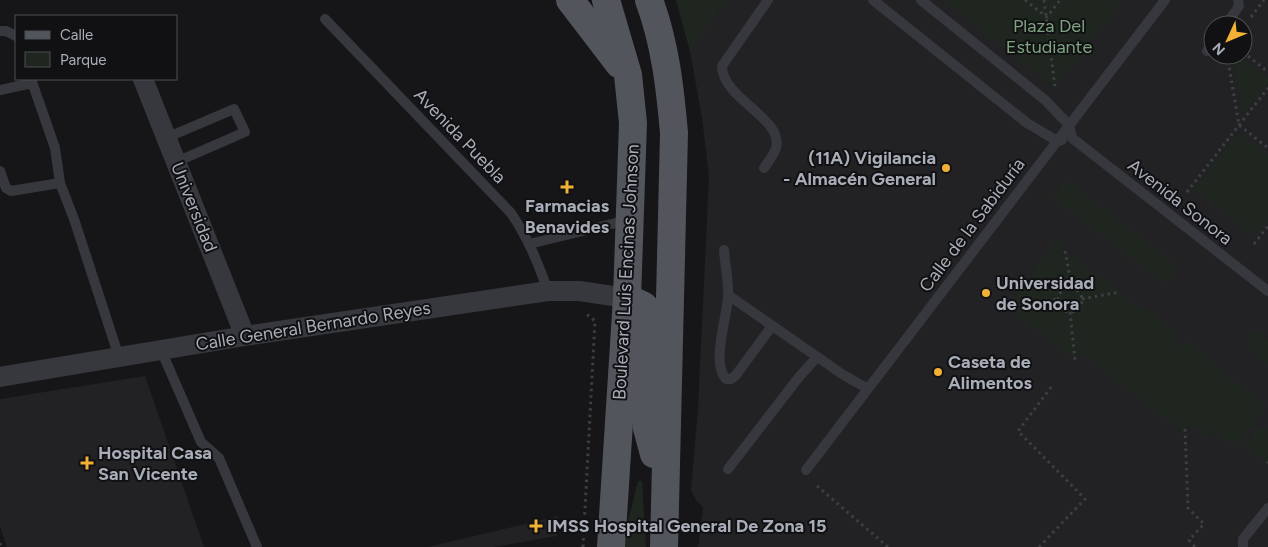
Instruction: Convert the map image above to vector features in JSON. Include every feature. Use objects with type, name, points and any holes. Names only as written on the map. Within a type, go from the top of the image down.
[{"type":"main road","points":[[570,0],[628,75]]},
{"type":"main road","points":[[649,0],[655,14],[668,69],[674,132],[664,486],[666,513],[662,544]]},
{"type":"main road","name":"Boulevard Luis Encinas Johnson","points":[[606,1],[628,75],[633,123],[627,298],[611,547]]},
{"type":"main road","points":[[627,298],[644,306],[649,313],[647,428],[664,486]]},
{"type":"street","name":"Universidad","points":[[143,80],[245,336]]},
{"type":"street","name":"Calle General Bernardo Reyes","points":[[0,377],[245,336],[548,291],[579,291],[627,298]]},
{"type":"lane","points":[[764,168],[776,149],[777,139],[765,121],[729,86],[722,74],[722,66],[768,0]]},
{"type":"lane","points":[[873,0],[1027,123],[1057,141],[1072,138],[1069,125],[1045,100],[921,0]]},
{"type":"lane","name":"Calle de la Sabiduría","points":[[806,470],[1165,0]]},
{"type":"lane","points":[[1233,15],[1239,6],[1238,0]]},
{"type":"lane","name":"Avenida Puebla","points":[[325,19],[511,213],[530,244],[548,291]]},
{"type":"lane","points":[[0,31],[6,30],[15,35]]},
{"type":"lane","points":[[0,90],[32,81],[55,148],[60,183],[74,219],[119,357]]},
{"type":"lane","points":[[166,138],[234,109],[245,132],[176,162]]},
{"type":"lane","name":"Avenida Sonora","points":[[1072,138],[1268,291]]},
{"type":"lane","points":[[0,171],[6,188],[11,191],[60,183]]},
{"type":"lane","points":[[530,244],[629,220]]},
{"type":"lane","points":[[724,250],[728,295],[719,361],[722,375],[726,380],[736,375],[772,326]]},
{"type":"lane","points":[[728,295],[868,389]]},
{"type":"lane","points":[[161,350],[201,442],[219,458],[257,547]]},
{"type":"lane","points":[[728,469],[800,377],[818,357]]},
{"type":"lane","points":[[1243,547],[1244,539],[1268,508]]},
{"type":"path","points":[[1025,0],[1046,17]]},
{"type":"path","points":[[1044,0],[1055,87]]},
{"type":"path","points":[[1046,17],[1060,0]]},
{"type":"path","points":[[1252,15],[1264,0]]},
{"type":"path","points":[[1253,60],[1268,72]]},
{"type":"path","points":[[1229,65],[1239,125],[1268,148]]},
{"type":"path","points":[[1187,192],[1268,88]]},
{"type":"path","points":[[1254,244],[1268,226]]},
{"type":"path","points":[[1065,251],[1072,288]]},
{"type":"path","points":[[1068,287],[1072,288],[1079,291],[1082,299],[1080,306],[1075,311],[1070,312],[1063,310],[1058,303],[1058,299],[1061,291],[1068,287]]},
{"type":"path","points":[[1082,299],[1119,292]]},
{"type":"path","points":[[1015,306],[1058,299]]},
{"type":"path","points":[[582,310],[595,321],[584,547]]},
{"type":"path","points":[[1070,312],[1076,360]]},
{"type":"path","points":[[1039,547],[1085,499],[1018,431],[1052,386]]},
{"type":"path","points":[[1184,429],[1188,508],[1204,524],[1188,540],[1195,547]]},
{"type":"path","points":[[817,486],[888,547]]},
{"type":"path","points":[[0,543],[1,547]]},
{"type":"shaded area","name":"Universidad de Sonora","points":[[676,0],[1268,0],[1268,547],[698,547],[703,508],[691,490],[698,408],[709,177],[702,118],[690,51]]},
{"type":"shaded area","name":"Hospital Casa San Vicente","points":[[145,376],[204,547],[7,547],[0,526],[0,399]]},
{"type":"shaded area","name":"IMSS Hospital General De Zona 15","points":[[558,516],[557,536],[494,547],[428,547]]},
{"type":"green space","points":[[676,0],[726,0],[690,51]]},
{"type":"green space","name":"Plaza Del Estudiante","points":[[943,0],[1123,0],[1055,87]]},
{"type":"green space","points":[[1233,65],[1253,65],[1268,77],[1268,84],[1244,114]]},
{"type":"green space","points":[[1238,132],[1268,155],[1268,222],[1256,237],[1194,189]]},
{"type":"green space","points":[[1065,180],[1178,266],[1165,284],[1052,197]]},
{"type":"green space","points":[[1058,238],[1065,243],[1062,249],[1143,311],[1148,311],[1179,335],[1174,341],[1181,347],[1187,340],[1216,363],[1223,372],[1267,406],[1235,447],[1214,430],[1208,437],[1190,423],[1183,431],[1081,353],[1075,360],[1015,313],[1014,297]]},
{"type":"green space","points":[[1256,330],[1268,340],[1268,363],[1245,344]]},
{"type":"green space","points":[[1260,425],[1268,431],[1268,464],[1244,445]]},
{"type":"green space","points":[[638,481],[642,481],[646,547],[625,547],[628,521]]},
{"type":"place","name":"(11A) Vigilancia - Almacén General","points":[[946,168]]},
{"type":"place","name":"Farmacias Benavides","points":[[567,187]]},
{"type":"place","name":"Universidad de Sonora","points":[[986,293]]},
{"type":"place","name":"Caseta de Alimentos","points":[[938,372]]},
{"type":"place","name":"Hospital Casa San Vicente","points":[[87,463]]},
{"type":"place","name":"IMSS Hospital General De Zona 15","points":[[536,526]]}]
